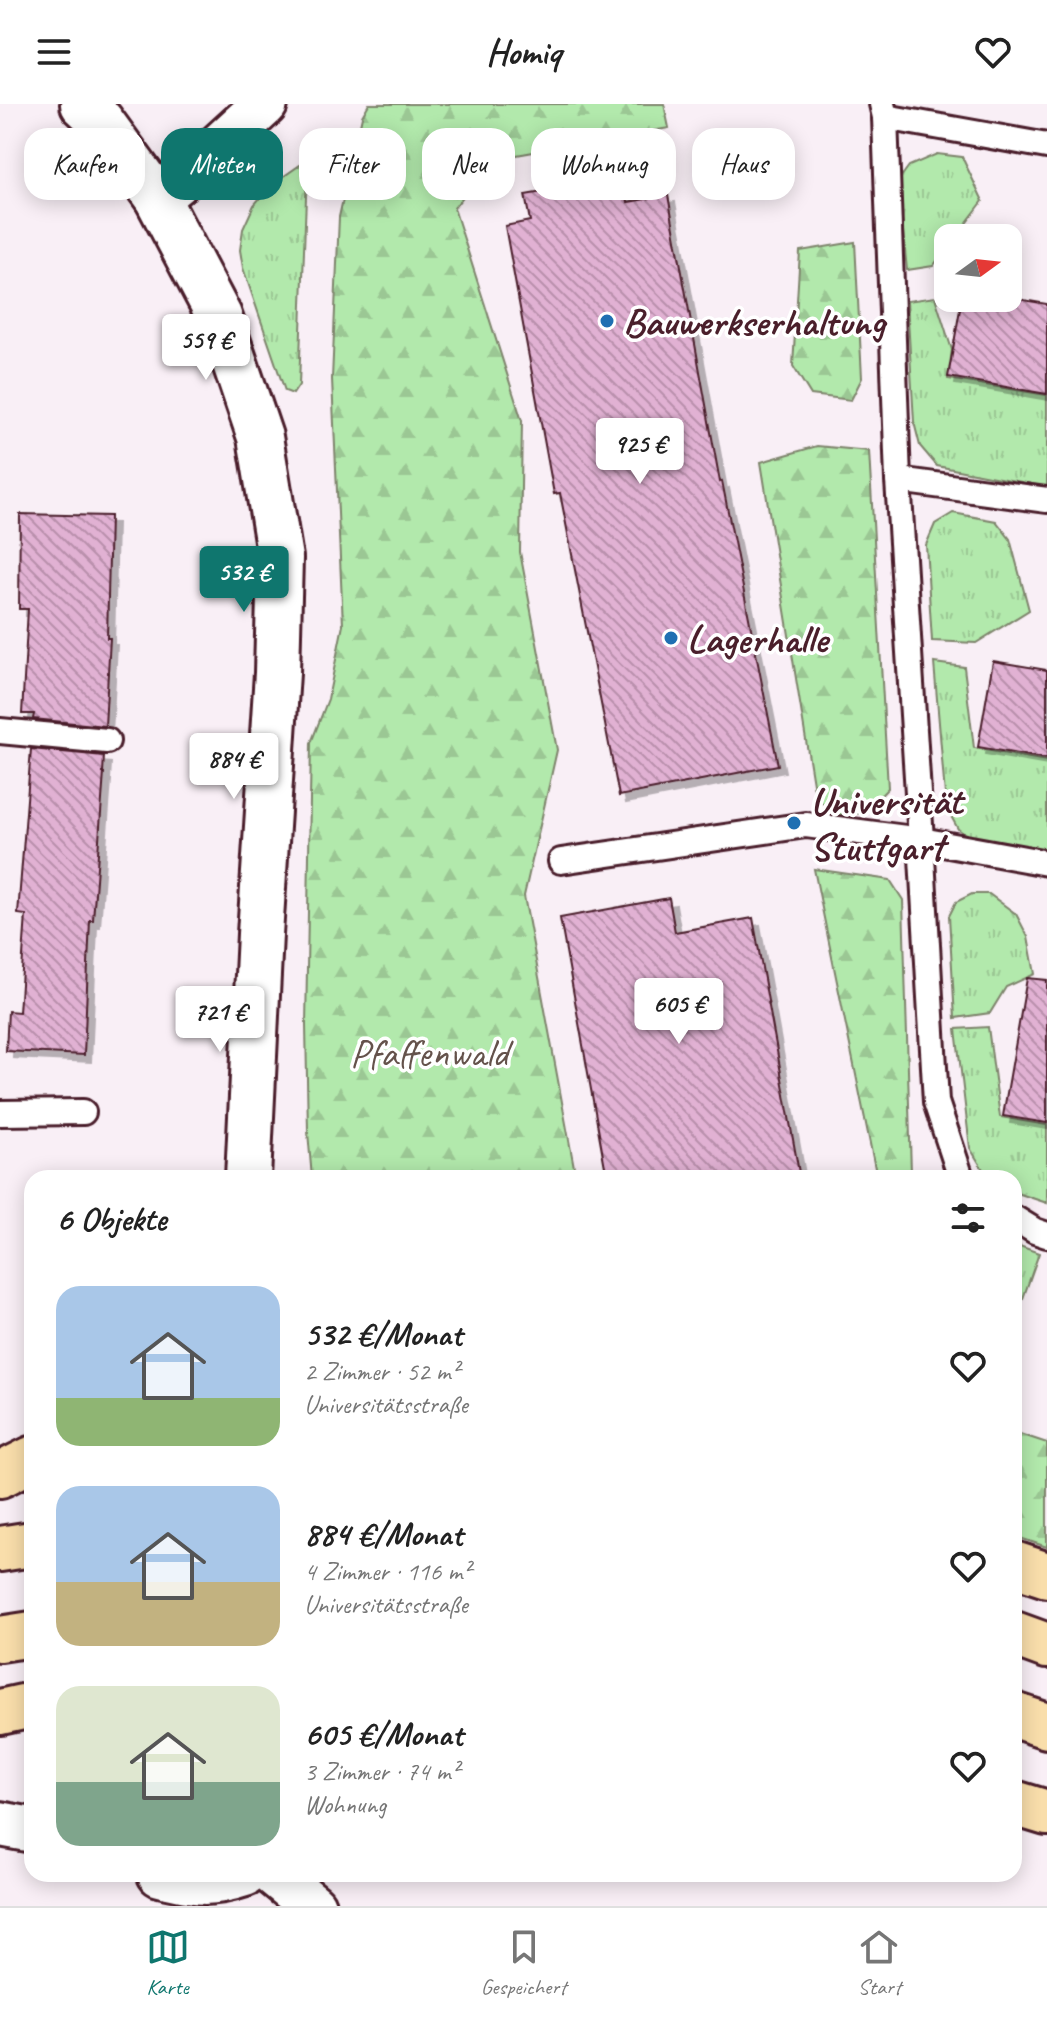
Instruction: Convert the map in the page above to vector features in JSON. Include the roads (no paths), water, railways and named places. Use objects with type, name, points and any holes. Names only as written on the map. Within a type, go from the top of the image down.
[{"type":"highway","points":[[0,1477],[24,1464]]},
{"type":"highway","points":[[0,1477],[24,1479]]},
{"type":"highway","points":[[0,1549],[24,1545]]},
{"type":"highway","points":[[1022,1567],[1047,1575]]},
{"type":"highway","points":[[0,1639],[24,1635]]},
{"type":"highway","points":[[1022,1637],[1047,1646]]},
{"type":"highway","points":[[1022,1718],[1047,1726]]},
{"type":"highway","points":[[1022,1805],[1047,1813]]},
{"type":"street","points":[[83,104],[101,121],[157,198],[219,316],[260,437],[280,558],[277,673],[248,1170]]},
{"type":"street","points":[[157,198],[265,104]]},
{"type":"street","points":[[0,1824],[24,1828]]},
{"type":"street","points":[[284,1882],[313,1906]]},
{"type":"lane","points":[[958,1170],[936,1102],[898,480],[883,111],[1047,146]]},
{"type":"lane","points":[[898,480],[1047,500]]},
{"type":"lane","points":[[0,731],[107,741]]},
{"type":"lane","points":[[561,861],[806,825],[921,840],[1047,863]]},
{"type":"lane","points":[[0,1113],[83,1112]]},
{"type":"lane","points":[[1022,1223],[1047,1235]]},
{"type":"place","name":"Bauwerkserhaltung","points":[[607,321]]},
{"type":"place","name":"Lagerhalle","points":[[671,638]]},
{"type":"place","name":"Universität Stuttgart","points":[[794,823]]},
{"type":"park label","name":"Pfaffenwald","points":[[429,1052]]}]
